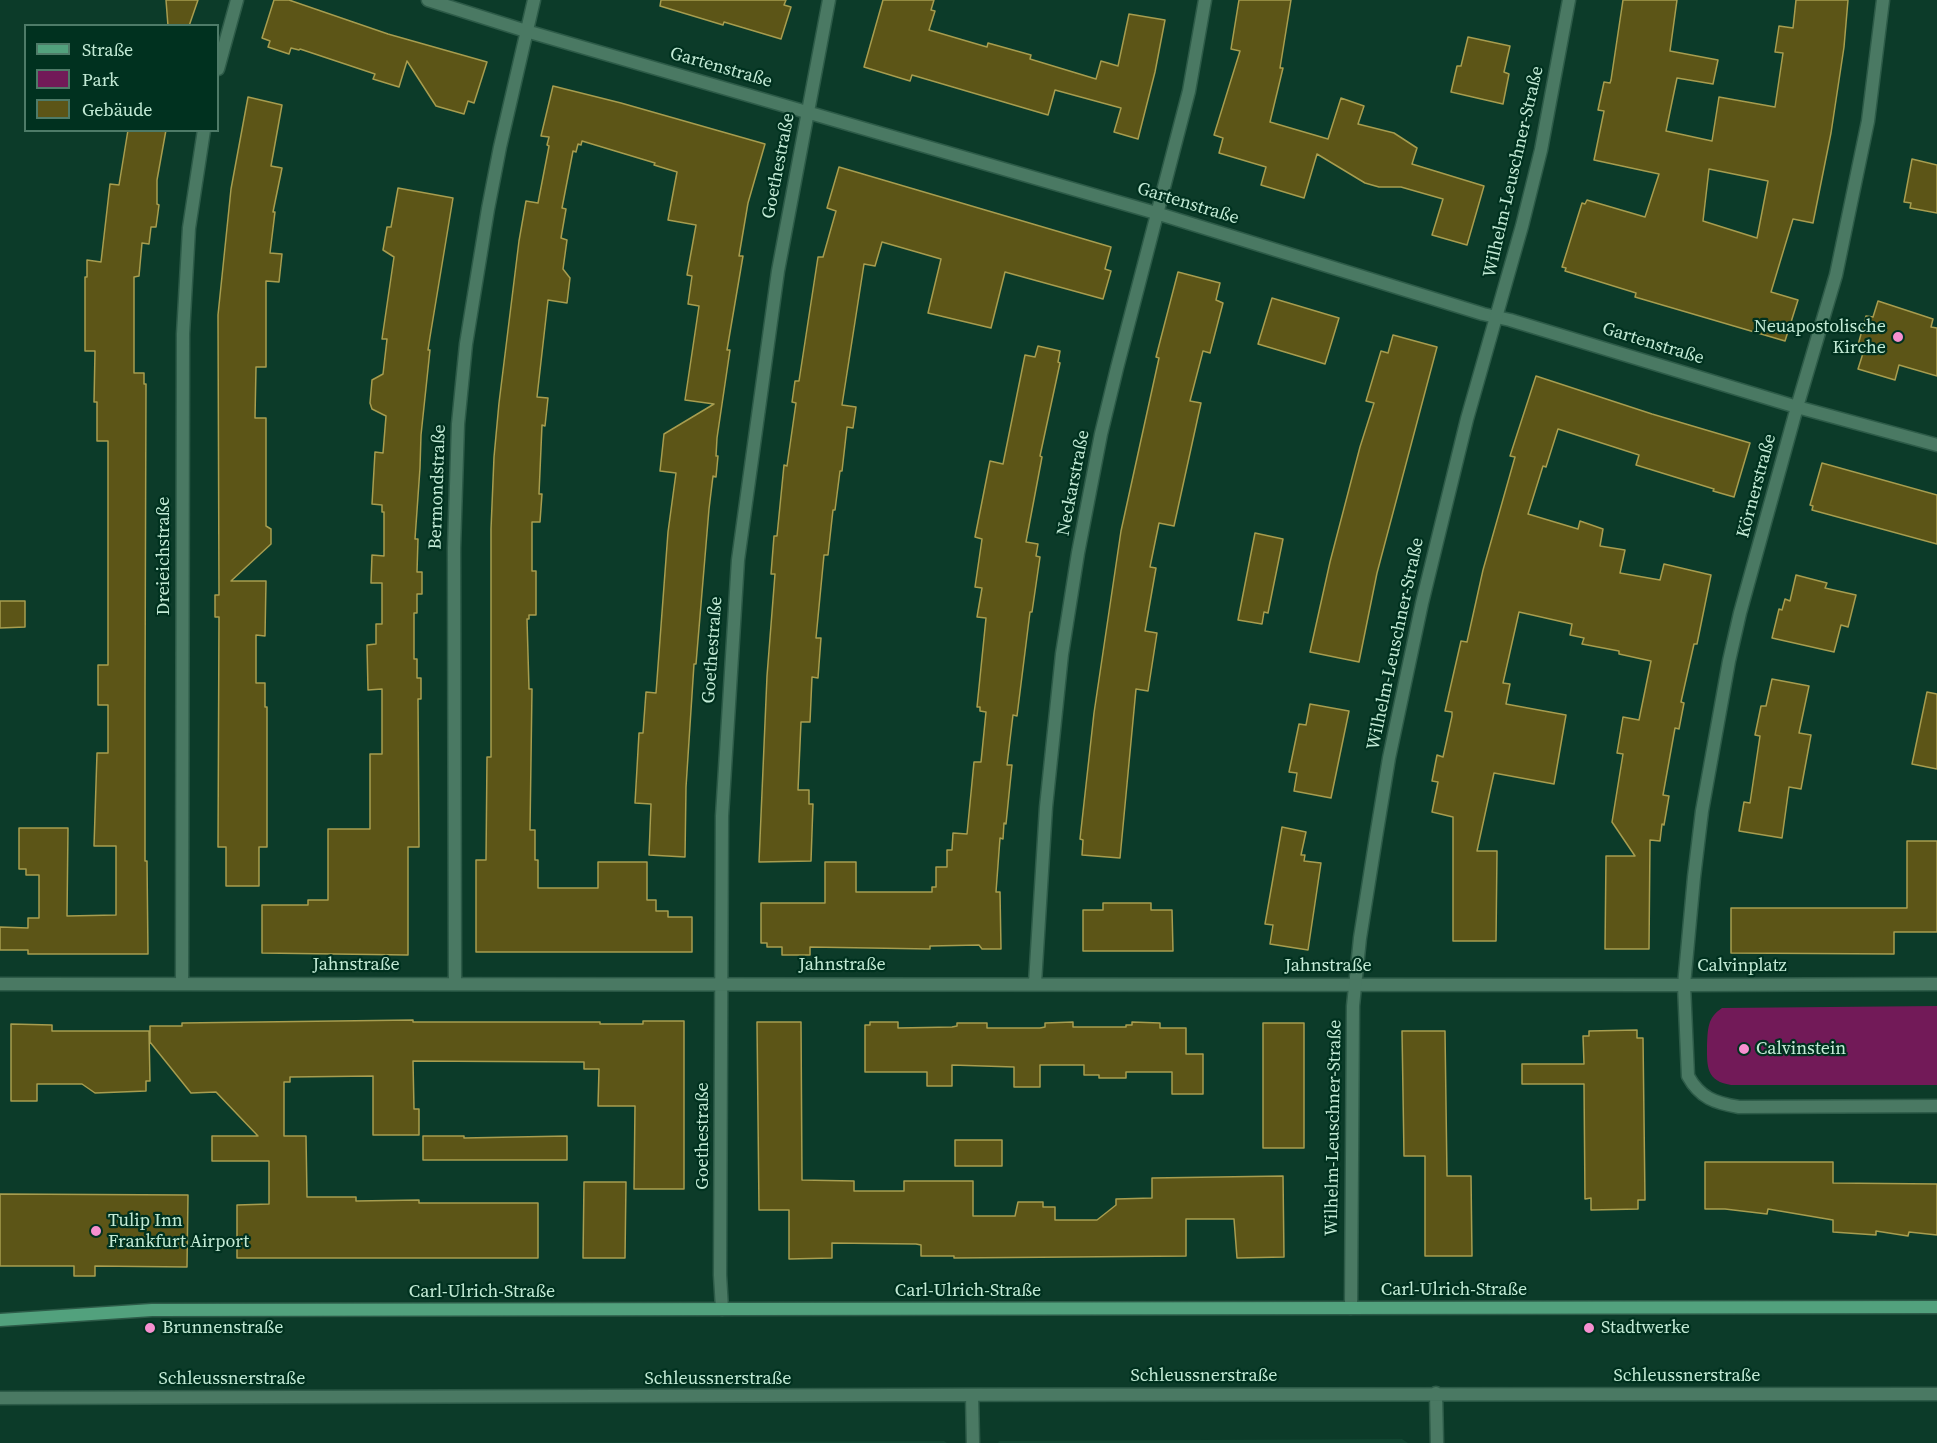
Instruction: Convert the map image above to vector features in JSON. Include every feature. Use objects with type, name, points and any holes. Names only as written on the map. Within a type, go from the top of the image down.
[{"type":"main road","name":"Carl-Ulrich-Straße","points":[[0,1320],[152,1310],[1937,1307]]},
{"type":"street","points":[[219,65],[237,0]]},
{"type":"street","name":"Gartenstraße","points":[[428,0],[526,31],[1156,213],[1797,407],[1937,445]]},
{"type":"street","name":"Bermondstraße","points":[[455,983],[454,548],[458,424],[466,344],[477,271],[500,147],[534,0]]},
{"type":"street","name":"Goethestraße","points":[[722,1309],[723,788],[738,560],[774,293],[829,0]]},
{"type":"street","name":"Neckarstraße","points":[[1035,983],[1046,807],[1062,654],[1071,598],[1101,434],[1189,91],[1205,0]]},
{"type":"street","name":"Wilhelm-Leuschner-Straße","points":[[1351,1308],[1354,984],[1376,837],[1406,675],[1458,454],[1541,150],[1569,0]]},
{"type":"street","name":"Körnerstraße","points":[[1684,984],[1698,844],[1722,700],[1740,613],[1833,286],[1868,121],[1883,0]]},
{"type":"street","name":"Dreieichstraße","points":[[182,984],[183,334],[189,228],[204,132]]},
{"type":"street","name":"Jahnstraße","points":[[0,984],[1684,984]]},
{"type":"street","name":"Calvinplatz","points":[[1937,984],[1684,984],[1688,1076],[1704,1096],[1718,1104],[1739,1107],[1937,1106]]},
{"type":"street","points":[[1436,1393],[1437,1443]]},
{"type":"street","name":"Schleussnerstraße","points":[[0,1398],[1436,1393],[1937,1394]]},
{"type":"street","points":[[972,1395],[973,1443]]},
{"type":"shaded area","points":[[1402,1439],[1408,1443],[998,1443],[999,1441]]},
{"type":"shaded area","points":[[944,1441],[947,1443],[472,1443]]},
{"type":"green space","points":[[1937,1006],[1937,1085],[1731,1085],[1712,1076],[1708,1066],[1709,1024],[1713,1016],[1722,1008]]},
{"type":"building","points":[[166,0],[198,0],[190,24],[168,24]]},
{"type":"building","points":[[274,0],[289,0],[388,34],[487,62],[474,103],[468,101],[464,114],[436,106],[407,61],[399,87],[373,79],[375,74],[300,49],[291,48],[289,54],[268,47],[270,41],[262,38]]},
{"type":"building","points":[[661,0],[786,0],[784,5],[791,7],[781,39],[660,6]]},
{"type":"building","points":[[883,0],[934,0],[931,10],[935,11],[929,30],[987,47],[988,43],[1031,55],[1030,59],[1096,79],[1101,61],[1118,66],[1129,14],[1165,20],[1138,139],[1114,132],[1121,108],[1055,90],[1048,115],[912,75],[910,81],[864,67]]},
{"type":"building","points":[[1239,0],[1291,0],[1280,68],[1283,68],[1270,122],[1328,139],[1341,98],[1364,106],[1358,124],[1394,133],[1417,148],[1412,164],[1484,186],[1467,245],[1432,235],[1443,199],[1401,187],[1379,187],[1365,183],[1317,154],[1304,198],[1261,185],[1266,167],[1219,153],[1223,138],[1214,135],[1240,51],[1231,49]]},
{"type":"building","points":[[1623,0],[1677,0],[1670,51],[1718,60],[1713,84],[1677,78],[1666,131],[1712,141],[1719,97],[1775,107],[1783,53],[1775,52],[1779,26],[1793,28],[1796,0],[1848,0],[1844,47],[1831,133],[1813,223],[1793,219],[1771,292],[1798,300],[1785,341],[1635,297],[1636,293],[1565,271],[1566,268],[1562,267],[1582,203],[1585,204],[1587,200],[1645,217],[1659,174],[1594,160],[1604,111],[1598,110],[1604,82],[1610,83]],"holes":[[[1709,169],[1768,181],[1757,238],[1703,221]]]},
{"type":"building","points":[[1468,37],[1510,46],[1504,72],[1509,74],[1503,104],[1451,92],[1457,66],[1461,66]]},
{"type":"building","points":[[553,86],[765,144],[748,203],[739,256],[743,256],[727,350],[730,350],[717,438],[716,477],[713,476],[709,509],[696,664],[694,664],[686,787],[685,857],[649,855],[651,804],[635,803],[639,733],[643,733],[646,692],[656,693],[668,532],[676,473],[660,471],[664,434],[714,404],[685,400],[699,306],[688,304],[692,276],[687,275],[696,225],[668,220],[677,172],[582,141],[581,145],[578,144],[576,152],[573,151],[562,208],[566,209],[561,238],[567,240],[563,269],[570,278],[567,303],[548,300],[537,397],[548,398],[545,426],[542,425],[540,522],[532,522],[532,571],[536,571],[536,615],[529,615],[527,619],[529,689],[532,689],[530,830],[535,830],[538,888],[598,888],[598,862],[647,862],[647,900],[656,900],[656,911],[668,911],[668,917],[692,917],[692,952],[476,952],[476,860],[486,860],[487,757],[491,757],[491,529],[494,457],[519,241],[526,201],[538,203],[549,146],[547,145],[549,137],[541,136]]},
{"type":"building","points":[[248,97],[282,105],[271,166],[282,168],[273,212],[275,212],[270,253],[282,254],[279,282],[266,281],[266,367],[256,367],[255,418],[266,418],[266,526],[271,529],[271,544],[231,581],[266,581],[265,636],[256,635],[256,683],[265,683],[265,707],[267,707],[267,847],[259,847],[259,886],[226,886],[226,847],[218,847],[219,617],[215,617],[215,595],[219,595],[218,315],[231,189]]},
{"type":"building","points":[[128,132],[166,132],[157,180],[157,204],[159,205],[156,227],[151,227],[149,244],[142,243],[139,276],[134,277],[134,373],[144,373],[144,384],[146,384],[145,861],[147,861],[148,954],[28,954],[28,950],[0,950],[0,927],[28,928],[28,918],[39,918],[39,875],[26,875],[26,869],[19,869],[19,828],[68,828],[67,916],[116,915],[116,846],[94,846],[97,753],[108,753],[108,705],[98,705],[98,665],[108,665],[108,441],[97,441],[97,402],[94,402],[95,351],[85,351],[85,277],[87,277],[87,260],[101,262],[110,184],[119,185]]},
{"type":"building","points":[[1912,159],[1937,165],[1937,213],[1910,208],[1911,203],[1904,202]]},
{"type":"building","points":[[839,167],[1111,247],[1105,269],[1111,271],[1103,299],[1005,272],[991,328],[928,313],[941,259],[882,242],[875,266],[864,264],[842,405],[856,407],[853,428],[847,427],[828,555],[824,555],[816,638],[821,638],[818,678],[812,677],[810,722],[801,722],[798,790],[809,790],[809,804],[813,804],[811,861],[759,862],[767,676],[775,574],[771,574],[774,536],[777,536],[784,465],[787,466],[796,403],[792,402],[795,381],[799,381],[818,257],[823,257],[836,211],[827,208]]},
{"type":"building","points":[[398,188],[453,198],[428,350],[430,350],[421,435],[415,539],[418,539],[417,572],[422,572],[422,594],[417,594],[417,613],[414,613],[414,659],[417,659],[417,678],[421,678],[421,699],[418,699],[419,847],[408,847],[408,955],[262,953],[262,905],[308,905],[308,900],[328,900],[328,829],[370,829],[370,754],[382,754],[382,689],[368,690],[367,645],[376,644],[376,624],[382,624],[382,583],[371,583],[372,555],[384,556],[384,512],[382,512],[382,505],[372,504],[375,452],[383,453],[386,416],[372,409],[370,403],[372,380],[383,374],[387,339],[382,339],[394,257],[383,250],[387,227],[391,227]]},
{"type":"building","points":[[1178,272],[1220,283],[1216,300],[1223,303],[1210,353],[1203,351],[1190,401],[1201,403],[1174,526],[1159,523],[1150,567],[1156,568],[1145,631],[1157,633],[1148,691],[1136,689],[1120,858],[1082,855],[1083,840],[1080,839],[1094,713],[1121,531],[1159,358],[1156,357]]},
{"type":"building","points":[[1272,298],[1339,318],[1325,364],[1258,344]]},
{"type":"building","name":"Neuapostolische Kirche","points":[[1878,301],[1933,319],[1931,327],[1937,328],[1937,376],[1899,365],[1895,380],[1858,369],[1865,347],[1858,345],[1866,316],[1873,317]]},
{"type":"building","points":[[1393,335],[1437,347],[1377,573],[1359,662],[1310,652],[1330,562],[1374,403],[1366,401],[1381,351],[1388,353]]},
{"type":"building","points":[[1038,346],[1060,351],[1058,362],[1060,363],[1040,456],[1042,457],[1026,542],[1038,544],[1036,556],[1040,557],[1032,612],[1030,612],[1017,716],[1013,715],[1007,765],[1012,765],[1006,824],[1004,823],[1003,839],[1000,838],[996,892],[1000,892],[1001,949],[982,949],[979,945],[930,946],[930,949],[810,947],[810,955],[782,955],[782,947],[767,947],[767,943],[761,943],[761,903],[825,903],[825,862],[856,862],[856,892],[932,892],[932,887],[936,887],[936,867],[947,867],[947,850],[952,850],[953,833],[967,834],[974,762],[981,762],[986,712],[980,711],[980,707],[977,707],[986,618],[977,617],[982,588],[975,587],[982,539],[975,537],[990,461],[1003,464],[1025,355],[1035,357]]},
{"type":"building","points":[[1536,376],[1750,443],[1734,497],[1636,465],[1639,455],[1558,429],[1546,467],[1543,466],[1528,514],[1578,529],[1580,521],[1603,529],[1600,546],[1625,550],[1620,573],[1660,580],[1664,564],[1711,575],[1697,644],[1694,644],[1681,702],[1684,703],[1679,729],[1675,728],[1663,795],[1669,796],[1664,825],[1662,824],[1660,841],[1650,840],[1649,949],[1605,949],[1606,856],[1635,856],[1612,822],[1623,754],[1617,753],[1623,717],[1639,720],[1651,661],[1619,654],[1619,651],[1582,644],[1584,638],[1570,635],[1572,624],[1519,612],[1503,683],[1510,684],[1506,704],[1566,715],[1554,784],[1494,773],[1477,851],[1497,851],[1496,941],[1453,941],[1453,817],[1432,812],[1438,782],[1432,781],[1437,755],[1443,757],[1452,716],[1452,712],[1445,711],[1461,641],[1467,642],[1483,570],[1515,457],[1510,456]]},
{"type":"building","points":[[1822,463],[1937,495],[1937,544],[1812,510],[1813,506],[1810,505]]},
{"type":"building","points":[[1255,533],[1283,539],[1268,613],[1264,612],[1262,624],[1238,620]]},
{"type":"building","points":[[1796,575],[1827,583],[1825,588],[1856,595],[1848,627],[1841,625],[1834,652],[1772,638],[1779,609],[1782,610],[1785,599],[1790,601]]},
{"type":"building","points":[[0,601],[25,601],[25,627],[0,628]]},
{"type":"building","points":[[1772,679],[1809,686],[1799,733],[1811,735],[1801,789],[1789,787],[1782,838],[1739,831],[1744,802],[1750,803],[1760,736],[1755,735],[1761,706],[1766,706]]},
{"type":"building","points":[[1927,692],[1937,694],[1937,769],[1912,764]]},
{"type":"building","points":[[1310,704],[1349,711],[1331,798],[1294,791],[1297,773],[1289,772],[1299,724],[1306,725]]},
{"type":"building","points":[[1282,827],[1306,832],[1301,855],[1305,855],[1304,861],[1321,863],[1308,950],[1270,944],[1273,925],[1265,924]]},
{"type":"building","points":[[1907,841],[1937,841],[1937,932],[1894,932],[1894,954],[1731,953],[1731,908],[1907,908]]},
{"type":"building","points":[[1103,903],[1151,903],[1151,910],[1172,910],[1173,951],[1083,951],[1083,910],[1103,910]]},
{"type":"building","points":[[413,1020],[413,1022],[600,1022],[600,1024],[684,1021],[684,1189],[634,1189],[635,1106],[598,1106],[599,1069],[584,1069],[584,1062],[413,1061],[414,1109],[419,1109],[419,1135],[373,1135],[373,1076],[290,1077],[290,1082],[284,1082],[284,1136],[306,1136],[307,1197],[356,1197],[356,1201],[419,1200],[419,1203],[538,1203],[538,1258],[237,1258],[237,1205],[269,1204],[269,1161],[212,1161],[212,1136],[258,1136],[216,1092],[191,1093],[150,1042],[150,1026],[182,1026],[182,1023]]},
{"type":"building","points":[[757,1022],[801,1022],[802,1180],[854,1181],[854,1191],[904,1191],[904,1181],[973,1181],[973,1216],[1015,1216],[1018,1202],[1043,1202],[1043,1207],[1055,1207],[1055,1220],[1097,1220],[1116,1205],[1116,1199],[1152,1198],[1152,1178],[1283,1176],[1284,1257],[1237,1258],[1234,1219],[1186,1219],[1186,1256],[954,1258],[954,1256],[921,1256],[921,1245],[916,1244],[832,1243],[832,1258],[789,1259],[789,1210],[759,1210]]},
{"type":"building","points":[[870,1022],[898,1022],[898,1028],[952,1027],[957,1026],[957,1023],[987,1023],[987,1028],[1040,1028],[1045,1027],[1045,1023],[1073,1022],[1073,1027],[1126,1027],[1126,1025],[1132,1025],[1132,1022],[1160,1023],[1160,1028],[1186,1028],[1186,1054],[1203,1054],[1203,1094],[1172,1094],[1172,1072],[1126,1072],[1126,1078],[1099,1078],[1099,1075],[1084,1075],[1084,1065],[1040,1065],[1040,1087],[1014,1087],[1014,1067],[952,1065],[952,1086],[927,1086],[927,1072],[865,1072],[865,1025],[870,1025]]},
{"type":"building","points":[[1263,1023],[1304,1023],[1304,1148],[1263,1148]]},
{"type":"building","points":[[11,1024],[52,1025],[52,1031],[149,1031],[150,1081],[146,1081],[146,1091],[95,1093],[82,1084],[37,1084],[37,1101],[11,1101]]},
{"type":"building","points":[[1637,1030],[1637,1038],[1643,1038],[1645,1200],[1638,1200],[1638,1209],[1591,1210],[1591,1198],[1585,1199],[1584,1084],[1522,1084],[1522,1064],[1584,1064],[1583,1036],[1589,1036],[1589,1031]]},
{"type":"building","points":[[1402,1031],[1445,1031],[1447,1176],[1471,1176],[1472,1256],[1425,1256],[1425,1156],[1404,1156]]},
{"type":"building","points":[[423,1136],[464,1136],[464,1138],[567,1136],[567,1160],[423,1160]]},
{"type":"building","points":[[955,1140],[1002,1140],[1002,1166],[955,1166]]},
{"type":"building","points":[[1705,1162],[1833,1162],[1833,1183],[1937,1184],[1937,1235],[1909,1232],[1908,1236],[1876,1231],[1876,1235],[1833,1232],[1833,1220],[1768,1209],[1767,1214],[1705,1209]]},
{"type":"building","points":[[584,1182],[626,1182],[625,1258],[583,1258]]},
{"type":"building","name":"Tulip Inn Frankfurt Airport","points":[[0,1194],[188,1195],[187,1267],[95,1266],[95,1276],[74,1276],[74,1266],[0,1266]]},
{"type":"place","name":"Neuapostolische Kirche","points":[[1898,337]]},
{"type":"place","name":"Calvinstein","points":[[1744,1049]]},
{"type":"place","name":"Tulip Inn Frankfurt Airport","points":[[96,1231]]},
{"type":"place","name":"Brunnenstraße","points":[[150,1328]]},
{"type":"place","name":"Stadtwerke","points":[[1589,1328]]}]
